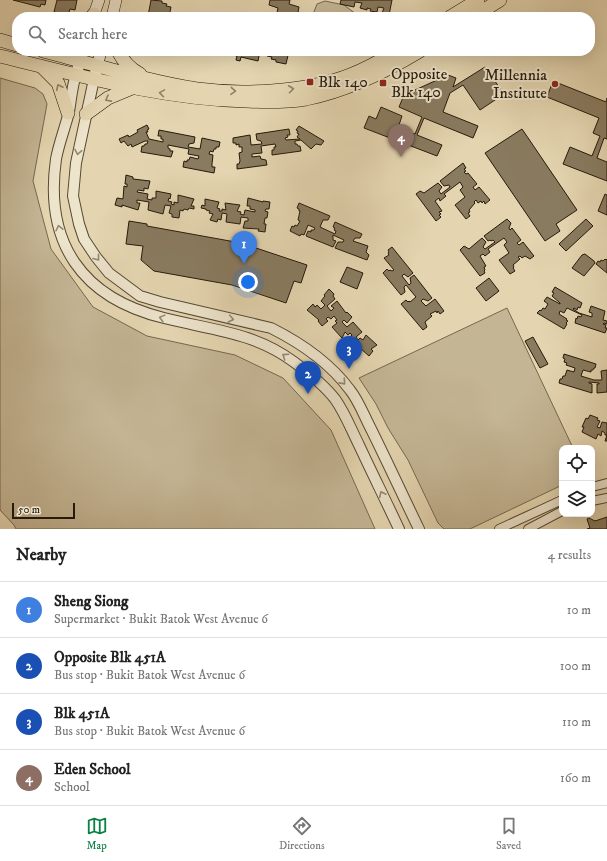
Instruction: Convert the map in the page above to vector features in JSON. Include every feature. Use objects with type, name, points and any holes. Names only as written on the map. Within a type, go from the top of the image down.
[{"type":"main road","points":[[94,12],[99,0]]},
{"type":"main road","points":[[113,12],[116,0]]},
{"type":"main road","points":[[458,12],[478,0]]},
{"type":"main road","points":[[481,12],[500,0]]},
{"type":"main road","points":[[0,40],[12,43]]},
{"type":"main road","points":[[0,56],[132,88],[191,98],[225,101],[291,101],[321,95],[354,84],[394,67],[412,56]]},
{"type":"main road","points":[[76,74],[81,56],[97,65],[152,80],[197,89],[252,92],[300,88],[349,76],[387,56]]},
{"type":"main road","points":[[94,79],[100,56]]},
{"type":"main road","points":[[120,56],[132,70],[152,80]]},
{"type":"main road","points":[[41,66],[58,83],[68,113]]},
{"type":"main road","points":[[86,114],[108,98],[132,88]]},
{"type":"street","points":[[76,74],[68,113],[56,158],[54,199],[64,245],[69,256],[95,286],[124,305],[164,319],[227,331],[264,344],[280,352],[307,372],[326,390],[342,410],[399,529]]},
{"type":"street","points":[[94,79],[76,162],[73,196],[84,239],[96,257],[109,273],[140,296],[271,328],[288,337],[318,357],[351,390],[379,444],[417,525],[424,529]]},
{"type":"street","points":[[595,486],[607,483]]},
{"type":"street","points":[[595,500],[607,498]]},
{"type":"street","points":[[499,529],[559,501]]},
{"type":"street","points":[[528,529],[559,513]]},
{"type":"shaded area","points":[[325,1],[344,5],[353,12],[314,12],[317,4]]},
{"type":"shaded area","points":[[0,78],[35,88],[43,94],[47,104],[33,181],[51,249],[93,307],[147,336],[235,355],[283,378],[331,430],[375,529],[16,529],[0,510]]},
{"type":"shaded area","points":[[507,308],[572,445],[559,445],[559,486],[470,529],[444,529],[438,523],[408,460],[388,428],[376,404],[359,378]]},
{"type":"building","points":[[13,0],[46,0],[45,5],[41,4],[40,7]]},
{"type":"building","points":[[57,0],[77,0],[75,10],[70,9],[69,12],[54,12]]},
{"type":"building","points":[[151,0],[162,1],[162,3],[167,4],[166,6],[171,7],[170,12],[149,12]]},
{"type":"building","points":[[270,0],[290,0],[289,4],[299,7],[298,12],[277,12],[278,8],[269,5]]},
{"type":"building","points":[[341,0],[392,0],[390,12],[382,12],[384,8],[378,7],[377,12],[370,11],[371,9],[367,8],[367,10],[360,8],[362,3],[355,2],[354,7],[340,4]]},
{"type":"building","points":[[237,56],[259,56],[258,61],[241,57],[240,61],[236,60]]},
{"type":"building","points":[[267,56],[288,56],[286,64],[276,62],[276,60],[271,59],[272,57]]},
{"type":"building","points":[[485,67],[504,94],[480,110],[463,85],[450,93],[443,112],[478,126],[473,138],[424,118],[417,135],[442,145],[437,156],[364,128],[369,116],[376,119],[381,107],[402,116],[398,128],[415,134],[422,117],[399,107],[404,95],[437,80],[440,72],[456,78],[453,87]]},
{"type":"building","points":[[553,81],[606,102],[607,98],[607,139],[604,138],[597,158],[607,162],[607,181],[563,164],[570,147],[592,156],[600,136],[593,133],[599,118],[547,97]]},
{"type":"building","points":[[147,125],[149,129],[147,130],[148,132],[146,132],[149,139],[163,142],[161,136],[158,136],[159,130],[195,137],[194,143],[189,144],[188,147],[200,149],[202,138],[220,142],[219,147],[216,147],[213,152],[210,151],[209,154],[213,155],[212,167],[215,167],[214,173],[183,167],[184,161],[187,162],[190,157],[198,159],[199,156],[188,154],[189,149],[168,145],[170,151],[173,151],[171,157],[141,152],[142,146],[147,144],[148,141],[132,147],[131,144],[128,146],[124,141],[121,143],[119,139],[128,135],[129,137],[138,132],[137,130]]},
{"type":"building","points":[[299,126],[324,141],[321,145],[316,144],[311,149],[301,140],[295,141],[295,144],[300,146],[301,151],[272,155],[272,150],[276,147],[275,144],[261,146],[262,153],[252,154],[252,157],[260,156],[261,159],[266,160],[267,165],[237,169],[237,164],[239,164],[240,161],[239,153],[242,152],[242,147],[239,147],[239,144],[236,145],[236,143],[233,143],[233,138],[250,135],[251,145],[262,144],[261,141],[257,140],[256,134],[289,129],[290,135],[287,135],[288,137],[285,138],[286,140],[300,139],[297,137],[299,134],[296,130]]},
{"type":"building","points":[[522,129],[577,210],[556,224],[560,231],[545,241],[485,153]]},
{"type":"building","points":[[463,163],[466,168],[464,169],[466,171],[464,172],[466,174],[468,173],[477,184],[473,187],[475,190],[479,187],[490,200],[485,204],[484,201],[482,203],[481,201],[478,203],[476,200],[469,210],[470,212],[468,213],[470,216],[466,219],[455,205],[465,197],[460,190],[463,187],[460,182],[444,194],[446,196],[440,201],[439,198],[435,201],[442,211],[439,212],[441,217],[436,221],[416,194],[420,191],[424,193],[438,183],[442,187],[439,191],[441,194],[450,187],[449,185],[444,186],[440,181]]},
{"type":"building","points":[[126,175],[133,177],[133,179],[150,181],[148,189],[144,188],[144,191],[138,190],[137,192],[148,194],[147,199],[152,200],[152,198],[156,198],[156,191],[171,194],[168,201],[172,202],[171,204],[174,205],[174,202],[178,203],[178,195],[194,199],[191,206],[194,206],[194,209],[189,208],[188,210],[180,210],[179,218],[172,217],[172,214],[169,213],[171,206],[165,205],[163,214],[148,210],[149,202],[137,200],[137,203],[140,203],[138,210],[122,205],[122,207],[115,205],[117,198],[123,199],[124,186],[127,187],[127,184],[125,184]]},
{"type":"building","points":[[605,194],[607,195],[607,215],[598,211]]},
{"type":"building","points":[[248,198],[263,202],[270,202],[269,209],[266,209],[265,211],[268,212],[264,224],[266,224],[265,232],[258,231],[259,229],[243,228],[245,221],[248,221],[248,218],[241,217],[240,224],[226,222],[227,214],[222,213],[221,220],[218,219],[217,222],[210,220],[213,214],[209,213],[210,211],[206,209],[201,208],[202,205],[205,206],[205,199],[219,202],[217,208],[220,209],[219,211],[222,211],[222,209],[226,210],[225,203],[240,205],[237,211],[244,215],[245,210],[255,212],[255,210],[250,209],[250,206],[247,206]]},
{"type":"building","points":[[299,203],[330,216],[328,220],[323,220],[320,227],[335,234],[336,231],[333,227],[335,222],[362,234],[360,238],[355,238],[353,241],[368,246],[366,252],[369,255],[367,260],[335,248],[338,242],[343,242],[344,240],[333,235],[333,240],[336,241],[333,247],[306,236],[308,231],[311,232],[311,230],[314,230],[315,228],[308,225],[304,235],[301,234],[300,236],[290,231],[292,226],[297,226],[300,221],[298,220],[300,211],[297,208]]},
{"type":"building","points":[[507,219],[511,223],[509,228],[510,230],[512,228],[521,240],[517,243],[519,245],[523,242],[534,256],[530,259],[525,256],[522,258],[520,256],[518,257],[520,259],[513,265],[515,271],[510,274],[499,260],[509,253],[504,245],[507,242],[504,238],[488,249],[490,252],[485,256],[483,254],[480,256],[486,266],[484,267],[485,273],[480,276],[460,250],[464,246],[469,249],[482,238],[486,242],[483,247],[485,249],[495,242],[493,240],[488,241],[484,236]]},
{"type":"building","points":[[586,219],[593,226],[566,251],[559,244]]},
{"type":"building","points":[[129,221],[147,224],[147,226],[241,243],[307,265],[301,283],[294,281],[286,303],[232,285],[154,271],[141,260],[143,246],[126,244]]},
{"type":"building","points":[[392,247],[413,273],[408,277],[404,274],[402,276],[409,285],[411,283],[410,278],[414,275],[432,298],[428,301],[423,299],[421,301],[426,306],[435,299],[444,311],[440,314],[436,311],[430,314],[432,316],[425,322],[427,327],[423,330],[401,304],[406,300],[410,302],[416,297],[406,285],[404,287],[405,292],[401,295],[383,273],[387,269],[389,271],[394,270],[384,258],[389,255],[388,250]]},
{"type":"building","points":[[585,254],[595,263],[584,276],[572,268],[582,255]]},
{"type":"building","points":[[607,259],[607,273],[596,264],[598,261],[600,262],[601,260],[603,261]]},
{"type":"building","points":[[347,267],[363,273],[357,289],[340,282]]},
{"type":"building","points":[[489,278],[499,291],[486,301],[476,288]]},
{"type":"building","points":[[555,287],[582,303],[580,308],[578,307],[577,310],[574,308],[573,309],[579,313],[592,317],[592,313],[589,312],[591,306],[605,311],[603,320],[607,321],[607,324],[603,324],[606,325],[605,328],[607,328],[605,333],[575,323],[576,318],[577,319],[578,316],[581,317],[582,315],[567,308],[564,313],[560,311],[559,314],[568,321],[564,329],[537,313],[543,308],[545,309],[548,304],[544,301],[547,297],[560,304],[552,296],[554,293],[552,292]]},
{"type":"building","points":[[329,289],[334,294],[333,296],[335,299],[327,306],[331,311],[334,308],[331,306],[337,301],[346,313],[347,312],[352,317],[347,323],[344,320],[342,322],[347,327],[353,322],[362,332],[356,337],[358,340],[360,338],[363,340],[366,335],[377,345],[371,349],[373,351],[369,356],[360,348],[357,354],[346,343],[352,339],[350,337],[352,335],[350,333],[348,335],[345,332],[342,338],[332,327],[337,323],[334,316],[331,319],[328,317],[326,319],[328,321],[322,326],[318,321],[319,320],[307,310],[313,304],[315,307],[317,305],[321,309],[325,305],[321,301]]},
{"type":"building","points":[[533,337],[548,364],[540,368],[525,341]]},
{"type":"building","points":[[564,354],[596,364],[595,368],[591,370],[591,372],[583,370],[581,376],[594,380],[602,380],[601,371],[607,370],[607,392],[597,393],[597,384],[599,383],[589,382],[592,384],[592,393],[559,383],[560,379],[565,376],[567,370],[574,372],[575,368],[566,365],[567,363],[564,362],[565,359],[563,358]]},
{"type":"building","points":[[590,415],[598,418],[597,420],[600,421],[597,427],[600,428],[602,422],[607,423],[607,435],[605,435],[602,431],[601,436],[598,434],[596,439],[582,432],[584,427],[582,427],[586,418],[588,419]]},
{"type":"building","points":[[607,517],[607,529],[587,529],[590,528],[587,519],[589,518],[595,521]]},
{"type":"place","name":"Blk 140","points":[[310,82]]},
{"type":"place","name":"Opposite Blk 140","points":[[383,83]]},
{"type":"place","name":"Millennia Institute","points":[[555,84]]},
{"type":"place","name":"Eden School","points":[[401,157]]},
{"type":"place","name":"Sheng Siong","points":[[244,264]]},
{"type":"place","name":"Blk 451A","points":[[349,369]]},
{"type":"place","name":"Opposite Blk 451A","points":[[308,394]]}]
